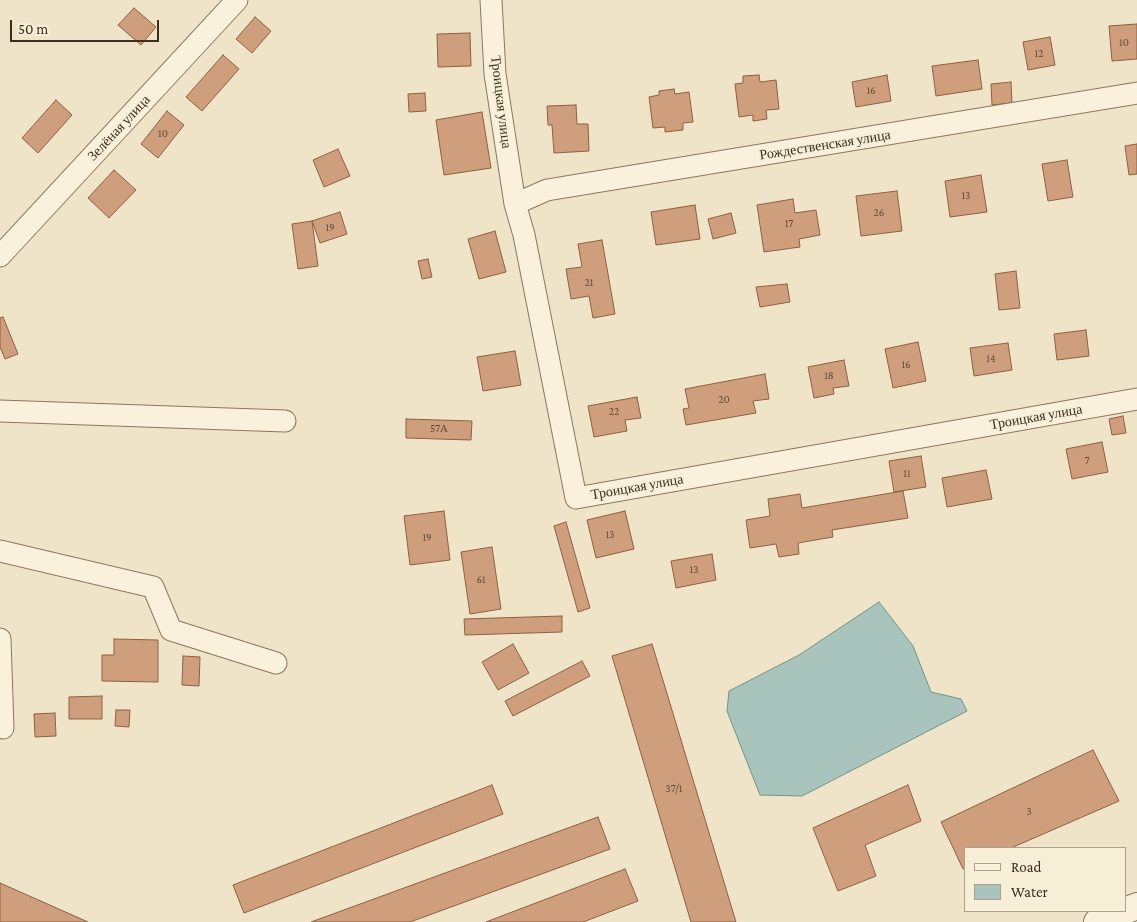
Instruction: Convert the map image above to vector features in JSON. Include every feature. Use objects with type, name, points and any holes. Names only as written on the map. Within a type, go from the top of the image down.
[{"type":"street","name":"Зелёная улица","points":[[0,256],[237,0]]},
{"type":"street","name":"Троицкая улица","points":[[491,0],[495,74],[515,204],[524,235],[576,498],[1137,399]]},
{"type":"street","name":"Рождественская улица","points":[[515,204],[547,190],[1137,93]]},
{"type":"street","points":[[0,411],[286,421]]},
{"type":"street","points":[[0,551],[153,587],[171,630],[276,663]]},
{"type":"street","points":[[0,639],[3,728]]},
{"type":"street","points":[[1097,922],[1122,912]]},
{"type":"water","points":[[879,602],[913,646],[931,692],[961,699],[967,711],[802,796],[760,795],[727,711],[729,691],[799,655]]},
{"type":"building","points":[[134,8],[156,27],[141,45],[118,25]]},
{"type":"building","points":[[255,17],[271,31],[252,53],[236,39]]},
{"type":"building","points":[[1137,24],[1137,59],[1112,61],[1109,26]]},
{"type":"building","points":[[470,33],[471,66],[438,67],[437,34]]},
{"type":"building","points":[[1050,37],[1055,65],[1028,70],[1023,42]]},
{"type":"building","points":[[223,55],[239,69],[202,111],[186,97]]},
{"type":"building","points":[[978,60],[982,89],[936,96],[932,66]]},
{"type":"building","points":[[759,75],[760,82],[776,80],[779,109],[766,110],[767,119],[753,121],[753,115],[739,117],[735,84],[743,83],[743,76]]},
{"type":"building","points":[[887,75],[891,101],[856,107],[852,82]]},
{"type":"building","points":[[1011,82],[1012,103],[992,105],[991,84]]},
{"type":"building","points":[[674,89],[675,94],[689,92],[693,122],[683,123],[683,130],[665,132],[665,127],[653,128],[649,97],[659,95],[659,91]]},
{"type":"building","points":[[425,93],[426,111],[409,112],[408,94]]},
{"type":"building","points":[[56,100],[72,115],[38,153],[22,138]]},
{"type":"building","points":[[576,105],[577,124],[588,124],[589,151],[554,153],[552,125],[548,125],[547,106]]},
{"type":"building","points":[[167,111],[184,125],[158,158],[141,144]]},
{"type":"building","points":[[482,112],[491,168],[444,175],[436,120]]},
{"type":"building","points":[[1137,144],[1137,174],[1129,175],[1125,146]]},
{"type":"building","points":[[338,149],[350,176],[324,187],[313,160]]},
{"type":"building","points":[[1067,160],[1073,197],[1048,201],[1042,164]]},
{"type":"building","points":[[114,170],[136,190],[109,218],[88,198]]},
{"type":"building","points":[[981,175],[987,212],[950,217],[945,181]]},
{"type":"building","points":[[897,191],[902,231],[861,236],[856,196]]},
{"type":"building","points":[[793,199],[795,213],[816,210],[820,235],[799,239],[800,247],[764,252],[757,205]]},
{"type":"building","points":[[695,205],[700,239],[656,245],[651,212]]},
{"type":"building","points":[[340,212],[347,234],[320,243],[312,221]]},
{"type":"building","points":[[731,213],[736,233],[713,239],[708,219]]},
{"type":"building","points":[[312,221],[318,266],[298,269],[292,224]]},
{"type":"building","points":[[495,231],[506,272],[479,279],[468,239]]},
{"type":"building","points":[[602,240],[615,314],[593,318],[589,296],[571,299],[566,269],[582,267],[578,244]]},
{"type":"building","points":[[428,259],[432,277],[422,279],[418,261]]},
{"type":"building","points":[[1016,271],[1020,308],[999,310],[995,274]]},
{"type":"building","points":[[787,284],[790,302],[760,307],[756,287]]},
{"type":"building","points":[[3,317],[18,354],[5,359],[0,347],[0,318]]},
{"type":"building","points":[[1086,330],[1089,356],[1057,360],[1054,334]]},
{"type":"building","points":[[918,342],[926,381],[893,388],[885,349]]},
{"type":"building","points":[[1008,343],[1012,370],[974,376],[970,348]]},
{"type":"building","points":[[515,351],[521,385],[483,391],[477,357]]},
{"type":"building","points":[[844,360],[849,386],[833,388],[834,394],[814,398],[808,367]]},
{"type":"building","points":[[765,374],[769,399],[753,401],[756,413],[686,425],[683,409],[689,408],[685,389]]},
{"type":"building","points":[[637,397],[641,418],[625,420],[627,431],[594,437],[588,406]]},
{"type":"building","points":[[1123,416],[1126,433],[1112,435],[1109,419]]},
{"type":"building","points":[[406,419],[472,421],[471,440],[406,438]]},
{"type":"building","points":[[1102,442],[1108,472],[1072,479],[1066,449]]},
{"type":"building","points":[[921,456],[926,487],[894,492],[889,461]]},
{"type":"building","points":[[986,470],[992,499],[947,507],[942,478]]},
{"type":"building","points":[[903,491],[908,518],[832,530],[833,537],[798,543],[799,554],[779,557],[776,544],[750,548],[746,520],[770,516],[768,499],[800,494],[802,508]]},
{"type":"building","points":[[444,511],[450,560],[410,565],[404,516]]},
{"type":"building","points":[[625,511],[634,549],[596,558],[587,520]]},
{"type":"building","points":[[566,522],[590,608],[578,612],[554,526]]},
{"type":"building","points":[[492,547],[501,609],[470,614],[461,552]]},
{"type":"building","points":[[712,554],[716,580],[676,588],[671,561]]},
{"type":"building","points":[[562,616],[562,632],[465,635],[464,619]]},
{"type":"building","points":[[114,639],[158,640],[158,682],[102,681],[102,655],[114,655]]},
{"type":"building","points":[[513,644],[529,673],[498,690],[482,662]]},
{"type":"building","points":[[652,644],[736,922],[691,922],[612,656]]},
{"type":"building","points":[[183,656],[200,657],[199,686],[182,685]]},
{"type":"building","points":[[582,661],[590,676],[513,716],[505,701]]},
{"type":"building","points":[[102,696],[102,719],[69,719],[69,697]]},
{"type":"building","points":[[116,710],[130,710],[129,727],[115,726]]},
{"type":"building","points":[[55,713],[56,736],[35,737],[34,714]]},
{"type":"building","points":[[1093,750],[1119,801],[1013,847],[964,847],[963,869],[941,822]]},
{"type":"building","points":[[492,785],[503,814],[244,913],[233,885]]},
{"type":"building","points":[[908,785],[921,821],[865,845],[876,876],[838,891],[813,828]]},
{"type":"building","points":[[598,817],[610,849],[410,922],[311,922]]},
{"type":"building","points":[[625,869],[638,901],[583,922],[486,922]]},
{"type":"building","points":[[0,883],[88,922],[0,922]]}]
